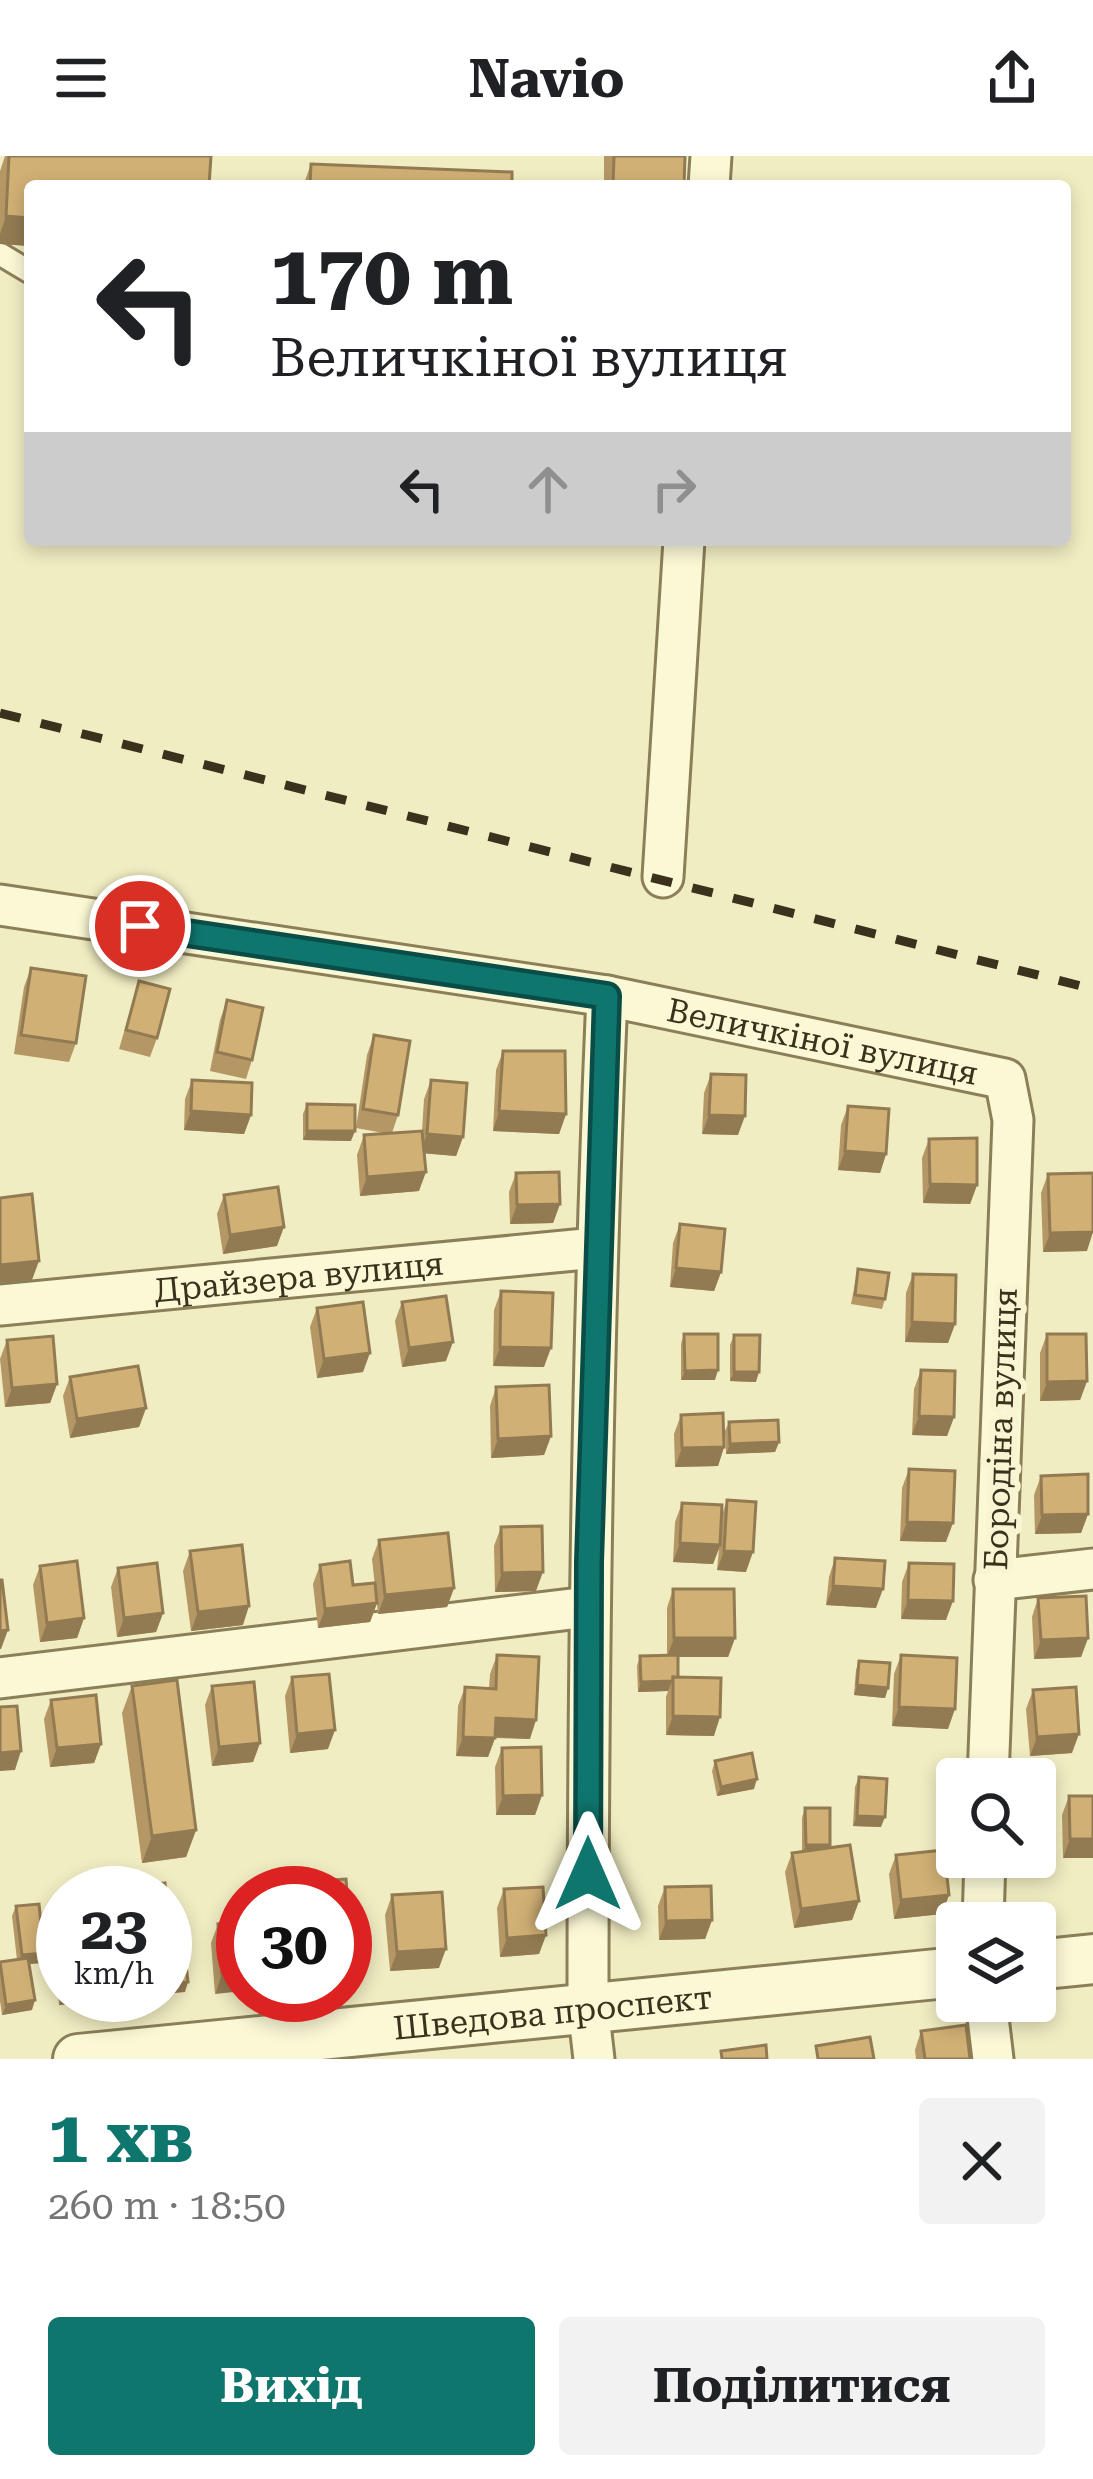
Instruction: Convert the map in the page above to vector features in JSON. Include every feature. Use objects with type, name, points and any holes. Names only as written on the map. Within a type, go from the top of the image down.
[{"type":"street","points":[[663,877],[684,546]]},
{"type":"street","name":"Величкіної вулиця","points":[[0,905],[607,996],[1005,1079]]},
{"type":"street","points":[[594,2059],[588,2007],[588,1607],[607,996]]},
{"type":"street","name":"Бородіна вулиця","points":[[989,1758],[1013,1120],[1005,1079]]},
{"type":"street","name":"Драйзера вулиця","points":[[0,1305],[596,1248]]},
{"type":"street","points":[[994,1580],[1093,1569]]},
{"type":"street","points":[[0,1678],[588,1607]]},
{"type":"street","points":[[1056,1963],[1093,1959]]},
{"type":"street","name":"Шведова проспект","points":[[79,2059],[936,1974]]},
{"type":"street","points":[[989,2022],[993,2059]]},
{"type":"building","points":[[9,156],[211,156],[209,180],[24,180],[24,218],[6,216]]},
{"type":"building","points":[[614,156],[685,156],[684,180],[613,180]]},
{"type":"building","points":[[311,164],[512,172],[512,180],[310,180]]},
{"type":"building","points":[[31,968],[86,976],[76,1043],[21,1035]]},
{"type":"building","points":[[139,981],[170,989],[157,1038],[126,1030]]},
{"type":"building","points":[[227,1000],[263,1008],[252,1060],[217,1052]]},
{"type":"building","points":[[374,1035],[410,1041],[398,1115],[363,1109]]},
{"type":"building","points":[[503,1051],[565,1051],[566,1114],[499,1111]]},
{"type":"building","points":[[711,1074],[746,1075],[745,1116],[709,1115]]},
{"type":"building","points":[[192,1080],[252,1083],[251,1115],[191,1111]]},
{"type":"building","points":[[431,1080],[467,1083],[463,1137],[427,1134]]},
{"type":"building","points":[[307,1104],[355,1105],[355,1131],[307,1131]]},
{"type":"building","points":[[848,1106],[889,1109],[886,1154],[845,1151]]},
{"type":"building","points":[[422,1131],[426,1172],[367,1177],[364,1135]]},
{"type":"building","points":[[977,1138],[977,1185],[930,1184],[929,1139]]},
{"type":"building","points":[[559,1172],[560,1204],[517,1205],[516,1173]]},
{"type":"building","points":[[1093,1173],[1093,1232],[1050,1233],[1048,1174]]},
{"type":"building","points":[[278,1187],[284,1227],[230,1235],[224,1195]]},
{"type":"building","points":[[32,1194],[39,1261],[0,1265],[0,1198]]},
{"type":"building","points":[[680,1224],[725,1229],[721,1272],[676,1268]]},
{"type":"building","points":[[858,1269],[889,1273],[885,1299],[855,1295]]},
{"type":"building","points":[[913,1274],[956,1275],[955,1324],[912,1322]]},
{"type":"building","points":[[501,1291],[553,1293],[551,1348],[500,1347]]},
{"type":"building","points":[[446,1296],[453,1342],[409,1348],[402,1302]]},
{"type":"building","points":[[363,1302],[370,1353],[324,1359],[317,1308]]},
{"type":"building","points":[[684,1334],[718,1334],[718,1370],[685,1371]]},
{"type":"building","points":[[1047,1334],[1086,1334],[1087,1381],[1047,1382]]},
{"type":"building","points":[[734,1335],[760,1335],[759,1372],[734,1372]]},
{"type":"building","points":[[53,1336],[57,1384],[12,1388],[7,1340]]},
{"type":"building","points":[[138,1366],[146,1408],[77,1419],[70,1377]]},
{"type":"building","points":[[921,1370],[955,1371],[954,1417],[919,1416]]},
{"type":"building","points":[[549,1385],[551,1436],[498,1439],[496,1387]]},
{"type":"building","points":[[723,1413],[724,1447],[682,1448],[681,1415]]},
{"type":"building","points":[[778,1420],[779,1442],[730,1444],[729,1422]]},
{"type":"building","points":[[909,1469],[955,1471],[953,1523],[907,1522]]},
{"type":"building","points":[[1088,1474],[1088,1514],[1042,1515],[1041,1476]]},
{"type":"building","points":[[727,1500],[756,1502],[753,1552],[724,1551]]},
{"type":"building","points":[[682,1503],[722,1505],[720,1545],[680,1543]]},
{"type":"building","points":[[542,1526],[543,1572],[502,1573],[501,1527]]},
{"type":"building","points":[[448,1533],[454,1588],[385,1595],[379,1540]]},
{"type":"building","points":[[242,1545],[249,1606],[198,1612],[190,1551]]},
{"type":"building","points":[[835,1558],[885,1561],[883,1589],[833,1586]]},
{"type":"building","points":[[77,1561],[84,1618],[47,1623],[40,1566]]},
{"type":"building","points":[[350,1561],[353,1585],[375,1583],[377,1603],[325,1609],[320,1565]]},
{"type":"building","points":[[157,1563],[163,1613],[124,1618],[118,1568]]},
{"type":"building","points":[[909,1563],[954,1564],[953,1601],[908,1600]]},
{"type":"building","points":[[0,1580],[8,1630],[0,1631]]},
{"type":"building","points":[[673,1589],[734,1589],[735,1638],[674,1638]]},
{"type":"building","points":[[1086,1596],[1088,1638],[1041,1640],[1038,1598]]},
{"type":"building","points":[[497,1655],[539,1657],[536,1720],[496,1718],[495,1738],[463,1737],[465,1687],[496,1689]]},
{"type":"building","points":[[678,1655],[678,1678],[641,1682],[640,1656]]},
{"type":"building","points":[[901,1655],[957,1658],[955,1709],[899,1707]]},
{"type":"building","points":[[859,1661],[890,1663],[888,1688],[857,1685]]},
{"type":"building","points":[[329,1674],[335,1730],[297,1734],[292,1677]]},
{"type":"building","points":[[673,1677],[721,1678],[720,1717],[673,1716]]},
{"type":"building","points":[[177,1680],[196,1830],[152,1836],[132,1686]]},
{"type":"building","points":[[254,1682],[260,1743],[219,1747],[212,1686]]},
{"type":"building","points":[[1076,1687],[1079,1734],[1037,1737],[1033,1690]]},
{"type":"building","points":[[96,1695],[101,1744],[57,1748],[51,1700]]},
{"type":"building","points":[[17,1706],[21,1751],[0,1753],[0,1707]]},
{"type":"building","points":[[541,1747],[542,1795],[503,1796],[502,1748]]},
{"type":"building","points":[[752,1753],[757,1779],[721,1787],[715,1761]]},
{"type":"building","points":[[859,1777],[887,1779],[885,1817],[857,1816]]},
{"type":"building","points":[[1069,1796],[1093,1796],[1093,1839],[1070,1839]]},
{"type":"building","points":[[805,1808],[830,1808],[830,1845],[806,1845]]},
{"type":"building","points":[[850,1845],[859,1901],[801,1909],[792,1853]]},
{"type":"building","points":[[936,1851],[936,1878],[947,1878],[949,1895],[901,1900],[896,1855]]},
{"type":"building","points":[[711,1886],[712,1920],[666,1921],[665,1887]]},
{"type":"building","points":[[543,1887],[546,1935],[507,1938],[504,1889]]},
{"type":"building","points":[[442,1892],[446,1949],[397,1952],[392,1895]]},
{"type":"building","points":[[36,1904],[36,1954],[22,1955],[16,1906]]},
{"type":"building","points":[[28,1958],[35,2000],[6,2005],[0,1962]]},
{"type":"building","points":[[966,2025],[970,2059],[925,2059],[921,2031]]},
{"type":"building","points":[[870,2037],[874,2059],[818,2059],[816,2046]]},
{"type":"building","points":[[766,2045],[767,2059],[722,2059],[721,2051]]},
{"type":"railway","points":[[0,713],[1093,989]]},
{"type":"route","points":[[140,926],[607,996],[589,1562],[588,1874]]}]
